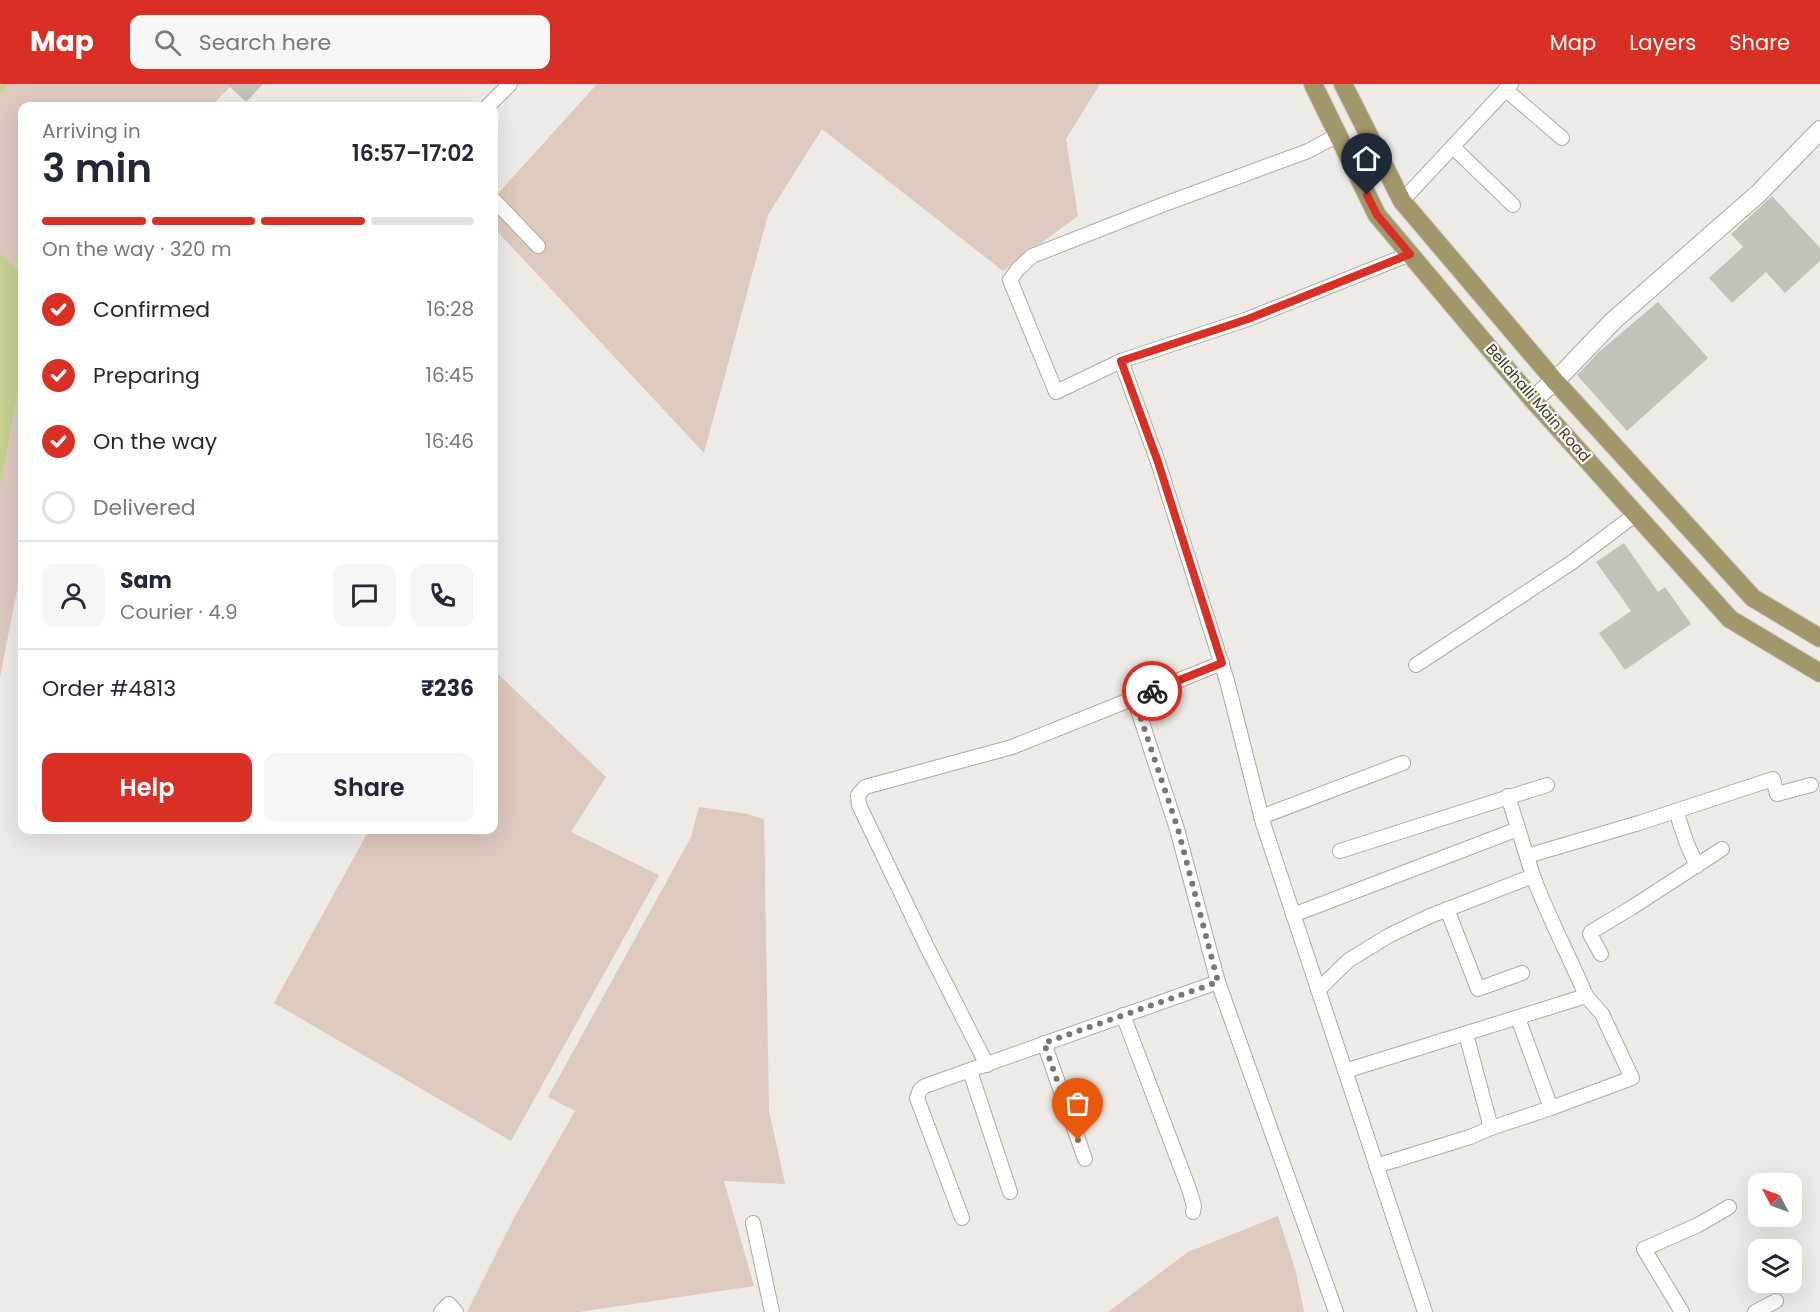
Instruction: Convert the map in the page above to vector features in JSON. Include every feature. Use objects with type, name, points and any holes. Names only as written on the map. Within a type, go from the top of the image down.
[{"type":"main road","name":"Bellahalli Main Road","points":[[1313,84],[1377,215],[1533,399],[1730,619],[1820,673]]},
{"type":"main road","name":"Bellahalli Main Road","points":[[1343,84],[1402,201],[1554,380],[1753,598],[1820,638]]},
{"type":"street","points":[[492,102],[510,84]]},
{"type":"street","points":[[1402,201],[1509,87],[1562,138]]},
{"type":"street","points":[[1533,399],[1613,321],[1759,193],[1820,130]]},
{"type":"street","points":[[1338,135],[1308,151],[1032,256],[1010,280],[1056,392],[1121,361],[1248,319],[1410,254]]},
{"type":"street","points":[[1453,147],[1513,205]]},
{"type":"street","points":[[498,204],[538,246]]},
{"type":"street","points":[[1121,361],[1158,462],[1222,663],[1261,817],[1425,1312]]},
{"type":"street","points":[[1416,665],[1571,563],[1636,514]]},
{"type":"street","points":[[987,1065],[859,805],[858,795],[865,787],[1012,747],[1222,663]]},
{"type":"street","points":[[1134,698],[1178,829],[1218,982],[1336,1312]]},
{"type":"street","points":[[1261,817],[1403,762]]},
{"type":"street","points":[[1527,856],[1773,779],[1776,794]]},
{"type":"street","points":[[1340,851],[1547,785]]},
{"type":"street","points":[[1762,798],[1811,785]]},
{"type":"street","points":[[1376,1166],[1470,1137],[1632,1078],[1602,1014],[1586,996],[1572,962],[1545,911],[1508,796]]},
{"type":"street","points":[[1676,811],[1687,844],[1698,866]]},
{"type":"street","points":[[1293,915],[1518,829]]},
{"type":"street","points":[[1601,954],[1591,932],[1722,849]]},
{"type":"street","points":[[1318,990],[1349,960],[1390,935],[1447,909],[1533,876]]},
{"type":"street","points":[[1447,909],[1478,989],[1522,974]]},
{"type":"street","points":[[962,1218],[917,1098],[920,1090],[1044,1043],[1218,982]]},
{"type":"street","points":[[1345,1071],[1586,996]]},
{"type":"street","points":[[1124,1015],[1189,1189],[1194,1206],[1193,1212]]},
{"type":"street","points":[[1518,1018],[1551,1108]]},
{"type":"street","points":[[1466,1034],[1491,1128]]},
{"type":"street","points":[[1044,1043],[1085,1160]]},
{"type":"street","points":[[970,1071],[1010,1192]]},
{"type":"street","points":[[1682,1312],[1644,1249],[1698,1225],[1729,1207]]},
{"type":"street","points":[[753,1222],[772,1312]]},
{"type":"street","points":[[1755,1312],[1776,1301]]},
{"type":"street","points":[[441,1312],[449,1304],[456,1312]]},
{"type":"shaded area","points":[[0,84],[233,84],[215,102],[18,102],[18,270],[0,253]]},
{"type":"shaded area","points":[[597,84],[1100,84],[1066,139],[1078,216],[1003,271],[822,129],[768,215],[704,453],[498,232],[498,194]]},
{"type":"shaded area","points":[[0,253],[18,270],[18,392],[0,488]]},
{"type":"shaded area","points":[[18,392],[18,585],[0,677],[0,488]]},
{"type":"shaded area","points":[[498,674],[606,777],[571,832],[659,875],[511,1141],[274,1003],[367,834],[498,834]]},
{"type":"shaded area","points":[[699,807],[743,813],[764,819],[769,1111],[785,1184],[724,1181],[754,1286],[579,1312],[467,1312],[514,1218],[575,1111],[548,1097],[691,837]]},
{"type":"shaded area","points":[[1278,1216],[1296,1272],[1304,1312],[1108,1312],[1188,1252]]},
{"type":"building","points":[[227,84],[263,84],[246,102]]},
{"type":"building","points":[[1772,196],[1820,248],[1820,261],[1785,293],[1766,272],[1732,303],[1709,278],[1743,247],[1731,234]]},
{"type":"building","points":[[1658,302],[1708,358],[1627,431],[1577,375],[1600,351]]},
{"type":"building","points":[[1624,543],[1658,592],[1665,587],[1691,624],[1625,670],[1599,633],[1631,611],[1596,562]]},
{"type":"waterway","points":[[0,91],[5,84]]},
{"type":"way so far","points":[[1078,1140],[1044,1043],[1218,982],[1178,829],[1134,698],[1152,691]]},
{"type":"route","points":[[1152,691],[1222,663],[1158,462],[1121,361],[1248,319],[1410,254],[1377,215],[1367,195]]}]
